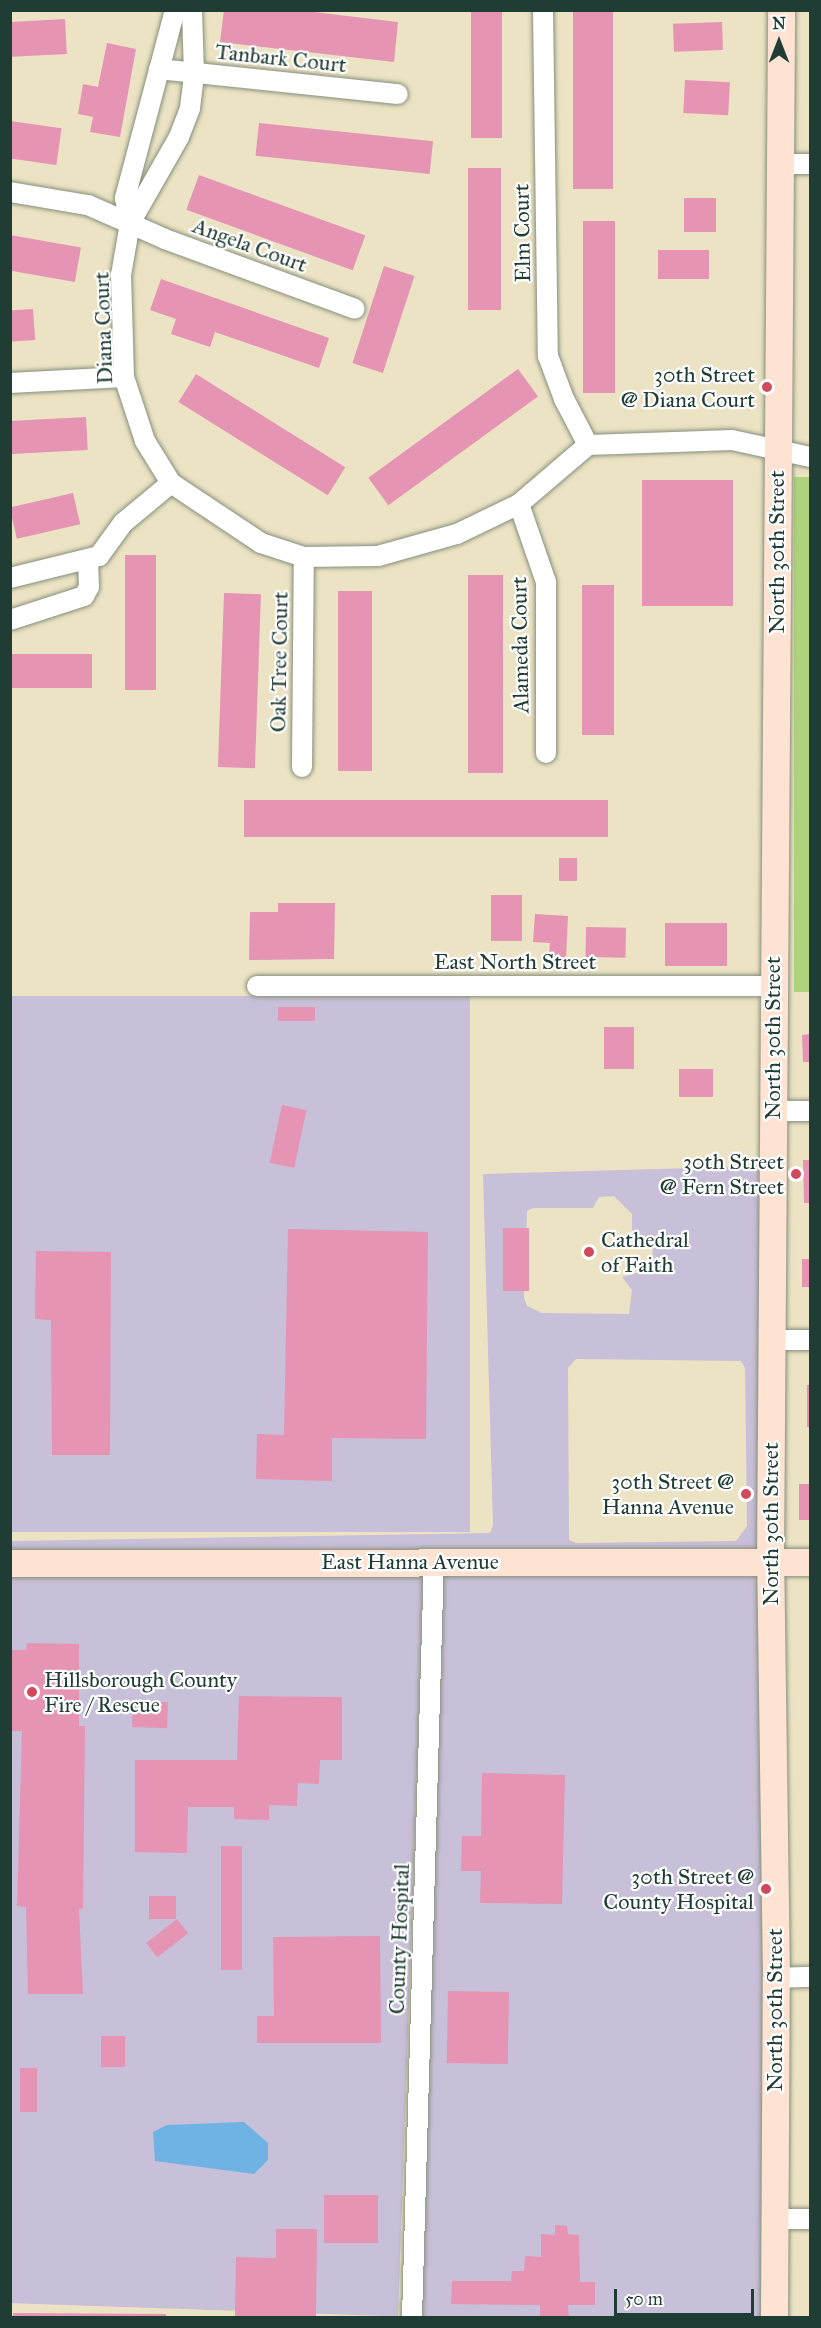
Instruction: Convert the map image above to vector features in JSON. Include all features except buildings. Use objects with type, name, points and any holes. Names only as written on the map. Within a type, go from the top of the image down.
[{"type":"street","name":"Diana Court","points":[[130,223],[125,198],[175,10]]},
{"type":"street","name":"Diana Court","points":[[192,10],[194,74],[190,108],[178,137],[130,223],[121,275],[124,377],[145,441],[171,483],[261,543],[304,557],[378,556],[457,534],[519,504],[588,445]]},
{"type":"street","name":"Elm Court","points":[[543,10],[548,356],[564,399],[588,445]]},
{"type":"street","name":"North 30th Street","points":[[774,2318],[776,1977],[770,1562],[781,10]]},
{"type":"street","name":"Tanbark Court","points":[[159,69],[398,94]]},
{"type":"street","points":[[780,164],[810,164]]},
{"type":"street","name":"Angela Court","points":[[10,192],[88,205],[355,309]]},
{"type":"street","points":[[10,383],[124,377]]},
{"type":"street","points":[[588,445],[732,440],[777,448],[810,458]]},
{"type":"street","points":[[10,578],[99,556],[123,523],[171,483]]},
{"type":"street","name":"Alameda Court","points":[[519,504],[546,582],[546,753]]},
{"type":"street","name":"Oak Tree Court","points":[[302,767],[304,557]]},
{"type":"street","points":[[10,620],[84,596],[88,587],[88,559]]},
{"type":"street","name":"East North Street","points":[[257,986],[773,986]]},
{"type":"street","points":[[772,1110],[810,1110]]},
{"type":"street","points":[[771,1340],[810,1340]]},
{"type":"street","name":"County Hospital","points":[[412,2318],[434,1561]]},
{"type":"street","name":"East Hanna Avenue","points":[[10,1563],[810,1562]]},
{"type":"street","points":[[776,1977],[810,1977]]},
{"type":"street","points":[[774,2219],[810,2219]]},
{"type":"shaded area","points":[[10,996],[470,996],[470,1532],[10,1532]]},
{"type":"shaded area","points":[[762,1166],[760,1551],[11,1552],[10,1541],[490,1533],[493,1525],[483,1174]],"holes":[[[614,1196],[632,1214],[632,1234],[644,1236],[653,1249],[652,1259],[644,1271],[622,1277],[632,1290],[629,1314],[542,1313],[527,1306],[524,1298],[527,1211],[533,1208],[593,1208],[599,1197]],[[576,1359],[741,1361],[745,1368],[747,1526],[736,1541],[576,1543],[569,1540],[568,1368]]]},
{"type":"shaded area","points":[[10,1558],[424,1572],[398,2317],[10,2303]]},
{"type":"shaded area","points":[[443,1572],[760,1573],[766,1978],[765,2317],[422,2318]]},
{"type":"green space","points":[[794,477],[810,477],[810,992],[794,992]]},
{"type":"water","points":[[244,2122],[268,2143],[268,2160],[254,2174],[155,2161],[153,2132],[167,2125]]},
{"type":"place","name":"30th Street @ Diana Court","points":[[767,387]]},
{"type":"place","name":"30th Street @ Fern Street","points":[[796,1174]]},
{"type":"place","name":"Cathedral of Faith","points":[[589,1252]]},
{"type":"place","name":"30th Street @ Hanna Avenue","points":[[746,1494]]},
{"type":"place","name":"Hillsborough County Fire / Rescue","points":[[32,1692]]},
{"type":"place","name":"30th Street @ County Hospital","points":[[766,1889]]}]
